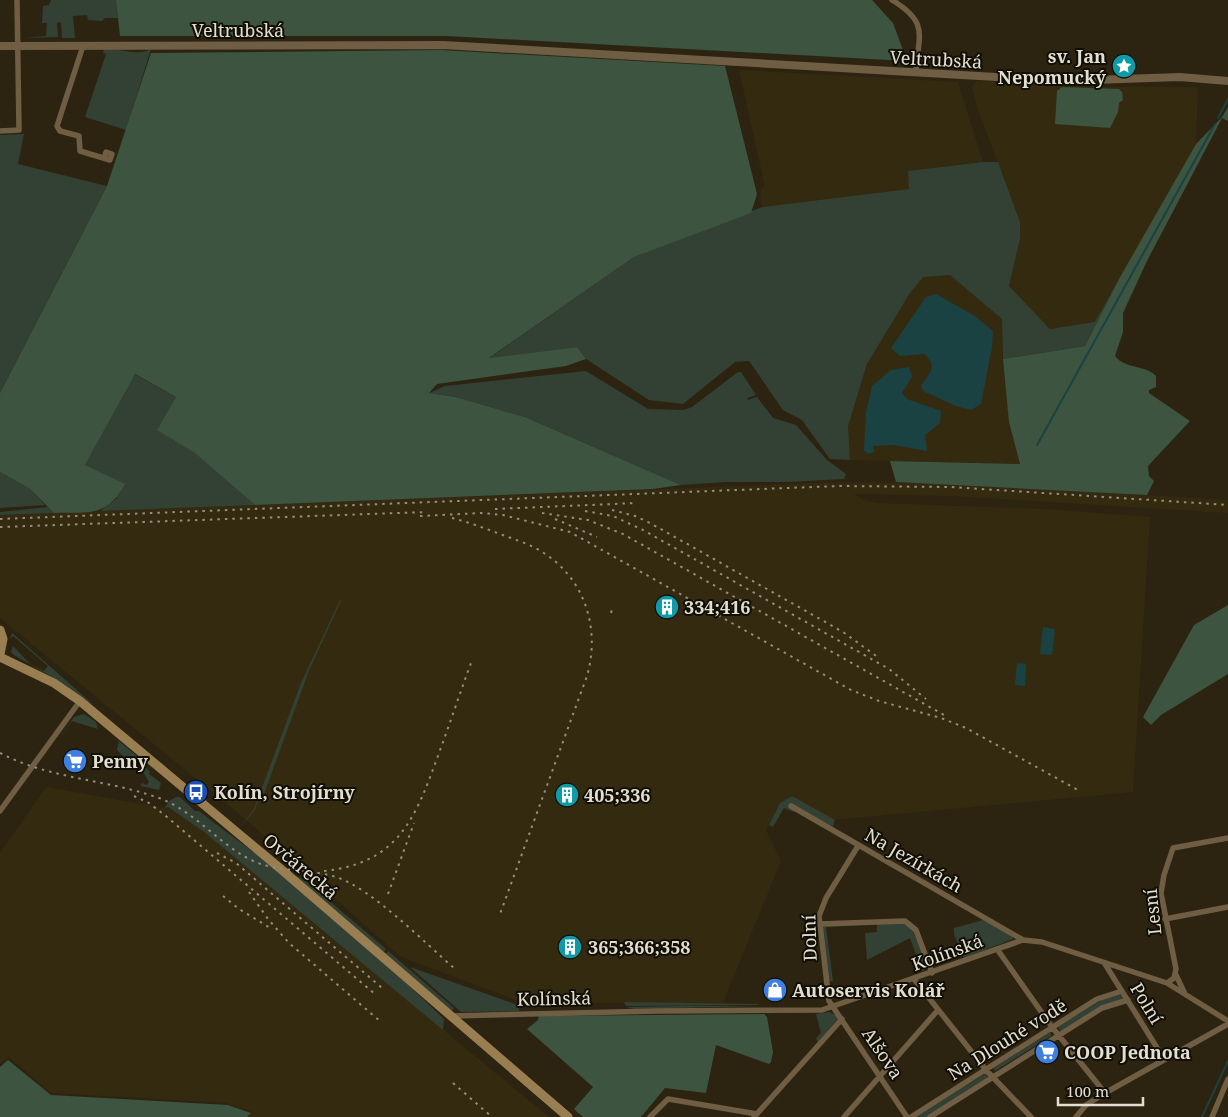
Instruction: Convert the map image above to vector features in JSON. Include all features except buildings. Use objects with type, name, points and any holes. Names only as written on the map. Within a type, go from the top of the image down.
[{"type":"main road","points":[[0,630],[3,638],[0,656]]},
{"type":"main road","name":"Ovčárecká","points":[[0,656],[54,683],[80,701],[282,870],[568,1117]]},
{"type":"street","points":[[0,130],[19,130],[18,0]]},
{"type":"street","points":[[892,0],[909,11],[920,28],[916,72]]},
{"type":"street","name":"Veltrubská","points":[[0,46],[394,44],[476,47],[1081,82],[1180,77],[1228,81]]},
{"type":"street","points":[[83,46],[57,126],[60,131],[78,136],[80,151],[104,158]]},
{"type":"street","points":[[0,811],[3,802],[80,701]]},
{"type":"street","name":"Na Jezírkách","points":[[791,806],[1023,940]]},
{"type":"street","name":"Lesní","points":[[1184,992],[1176,975],[1161,893],[1164,875],[1173,848],[1228,838]]},
{"type":"street","name":"Dolní","points":[[832,1008],[829,1000],[819,916],[826,898],[858,846]]},
{"type":"street","points":[[1166,920],[1228,907]]},
{"type":"street","points":[[820,924],[905,921],[916,930],[932,973]]},
{"type":"street","name":"Kolínská","points":[[451,1016],[658,1010],[763,1012],[832,1008],[1023,940],[1042,942],[1167,984],[1184,992],[1228,1023]]},
{"type":"street","points":[[997,949],[1052,1027],[1105,1093]]},
{"type":"street","name":"Polní","points":[[1105,964],[1164,1059]]},
{"type":"street","points":[[1167,984],[1176,975]]},
{"type":"street","points":[[914,980],[986,1070],[1031,1117]]},
{"type":"street","name":"Na Dlouhé vodě","points":[[909,1117],[1097,999],[1122,991]]},
{"type":"street","name":"Na Dlouhé vodě","points":[[930,1117],[1102,1008],[1128,1000]]},
{"type":"street","name":"Alšova","points":[[832,1008],[909,1117]]},
{"type":"street","points":[[844,1117],[938,1010]]},
{"type":"street","points":[[650,1117],[668,1099],[755,1115],[842,1020]]},
{"type":"street","points":[[1078,1115],[1105,1093],[1228,1023]]},
{"type":"street","points":[[1212,1117],[1228,1079]]},
{"type":"street","points":[[1078,1115],[1085,1117]]},
{"type":"shaded area","points":[[739,70],[958,82],[983,162],[908,171],[910,189],[762,207],[760,198],[761,188],[765,187]]},
{"type":"shaded area","points":[[976,81],[1097,87],[1198,87],[1196,144],[1095,323],[1050,329],[1009,286],[1020,239],[1020,222],[977,107],[972,88]]},
{"type":"shaded area","points":[[950,274],[1002,319],[1003,359],[1020,464],[850,460],[847,426],[867,364],[910,293],[923,277]]},
{"type":"shaded area","points":[[838,482],[951,483],[1228,500],[1228,513],[951,496],[854,494],[864,500],[878,503],[1046,509],[1150,517],[1133,792],[832,820],[780,803],[766,830],[781,861],[723,1003],[524,1003],[401,957],[244,818],[0,618],[0,515]]},
{"type":"shaded area","points":[[46,787],[170,809],[204,832],[549,1117],[248,1117],[252,1112],[227,1103],[51,1093],[9,1057],[0,1063],[0,853]]},
{"type":"green space","points":[[51,0],[116,0],[118,18],[105,18],[102,21],[88,20],[87,15],[73,16],[75,38],[62,38],[61,22],[57,23],[58,37],[24,38],[46,36],[47,23],[42,23],[43,6],[49,5]]},
{"type":"green space","points":[[116,0],[872,0],[893,23],[907,61],[447,36],[120,36]]},
{"type":"green space","points":[[104,48],[134,52],[151,49],[126,130],[85,117],[106,54],[103,53]]},
{"type":"green space","points":[[441,50],[725,66],[757,194],[751,213],[634,257],[489,358],[577,347],[586,359],[566,366],[437,384],[429,393],[456,397],[525,417],[681,485],[653,489],[255,505],[195,453],[157,430],[176,397],[135,374],[85,465],[125,484],[111,503],[96,511],[54,513],[30,489],[0,472],[0,393],[107,186],[151,53]]},
{"type":"green space","points":[[1062,87],[1119,89],[1122,92],[1123,100],[1119,103],[1118,112],[1110,128],[1055,124],[1057,91]]},
{"type":"green space","points":[[1228,107],[1228,121],[1222,118],[1147,261],[1123,313],[1123,332],[1115,356],[1124,363],[1147,370],[1156,376],[1156,387],[1149,390],[1149,393],[1190,421],[1148,466],[1149,476],[1154,481],[1147,495],[896,482],[890,461],[1020,464],[1009,422],[1003,359],[1085,346],[1119,279],[1196,144],[1222,117]]},
{"type":"green space","points":[[24,134],[18,164],[107,186],[0,393],[0,135]]},
{"type":"green space","points":[[998,162],[1020,222],[1020,239],[1009,286],[1050,329],[1095,322],[1119,279],[1085,346],[1003,359],[1002,319],[950,275],[923,277],[910,293],[867,364],[848,426],[850,460],[830,459],[802,420],[783,410],[749,361],[735,362],[683,404],[649,400],[586,359],[577,347],[488,359],[634,257],[762,207],[909,189],[908,171]]},
{"type":"green space","points":[[586,371],[648,409],[684,410],[692,407],[738,372],[741,372],[756,395],[747,398],[748,400],[757,397],[773,418],[796,425],[827,460],[846,474],[844,479],[681,485],[525,417],[456,397],[429,393],[445,386]]},
{"type":"green space","points":[[134,374],[176,397],[158,430],[196,453],[255,505],[100,511],[117,498],[85,465]]},
{"type":"green space","points":[[0,472],[30,489],[45,505],[0,508]]},
{"type":"green space","points":[[48,507],[54,513],[0,515],[0,512]]},
{"type":"green space","points":[[340,600],[310,668],[264,794],[261,793],[255,810],[241,826],[254,809],[301,683]]},
{"type":"green space","points":[[1228,605],[1228,674],[1161,715],[1151,725],[1143,717],[1194,625]]},
{"type":"green space","points":[[12,633],[95,706],[61,682],[14,655],[11,652],[13,646],[30,664],[44,671],[48,666],[13,636],[10,639]]},
{"type":"green space","points":[[84,714],[96,722],[98,729],[72,721],[60,737],[74,717]]},
{"type":"green space","points":[[119,741],[138,759],[133,761],[127,760],[117,750]]},
{"type":"green space","points":[[143,764],[150,772],[149,774],[161,783],[159,790],[140,786],[142,783],[147,785],[149,782],[143,772],[145,769],[141,765]]},
{"type":"green space","points":[[792,796],[835,820],[833,827],[798,808],[794,812],[784,808],[773,827],[769,825],[780,803]]},
{"type":"green space","points":[[180,797],[195,811],[199,811],[258,855],[357,939],[444,1019],[443,1030],[204,832],[168,807],[164,809],[169,801]]},
{"type":"green space","points":[[288,872],[306,881],[386,949],[383,953]]},
{"type":"green space","points":[[983,920],[1012,936],[1013,939],[964,958],[954,934],[954,928]]},
{"type":"green space","points":[[902,921],[912,928],[927,964],[926,969],[922,971],[910,938],[867,960],[865,933],[877,932],[877,924]]},
{"type":"green space","points":[[865,925],[826,927],[833,981],[828,982],[822,926]]},
{"type":"green space","points":[[388,951],[454,1008],[451,1011],[385,955]]},
{"type":"green space","points":[[410,967],[518,1005],[519,1011],[461,1012]]},
{"type":"green space","points":[[1120,994],[1123,999],[1061,1032],[1058,1027],[1104,998]]},
{"type":"green space","points":[[624,1002],[758,1004],[758,1005],[626,1006]]},
{"type":"green space","points":[[758,1006],[634,1009],[627,1007]]},
{"type":"green space","points":[[829,1012],[836,1015],[838,1019],[818,1042],[816,1038],[821,1033],[816,1014]]},
{"type":"green space","points":[[764,1014],[767,1017],[773,1052],[769,1064],[716,1045],[706,1093],[665,1088],[641,1117],[583,1117],[574,1109],[593,1087],[527,1029],[538,1020],[539,1016]]},
{"type":"green space","points":[[1051,1032],[1051,1036],[995,1071],[993,1068]]},
{"type":"green space","points":[[8,1060],[51,1095],[228,1105],[251,1113],[247,1117],[0,1117],[0,1067]]},
{"type":"green space","points":[[985,1074],[988,1077],[928,1117],[915,1117]]},
{"type":"water","points":[[936,294],[975,316],[993,331],[992,347],[981,404],[971,410],[956,406],[923,391],[921,386],[932,367],[929,359],[924,354],[900,356],[891,348],[926,297]]},
{"type":"water","points":[[909,367],[912,377],[902,393],[907,399],[941,411],[940,423],[925,435],[927,451],[893,445],[873,446],[874,452],[868,454],[864,450],[866,412],[872,386],[891,370]]},
{"type":"water","points":[[1043,627],[1055,629],[1052,655],[1040,654]]},
{"type":"water","points":[[1017,663],[1026,664],[1025,686],[1015,685]]},
{"type":"waterway","points":[[1218,118],[1228,99]]},
{"type":"waterway","points":[[1037,445],[1215,124]]},
{"type":"waterway","points":[[1202,1117],[1228,1061]]},
{"type":"railway","points":[[0,519],[838,486],[951,487],[1228,505]]},
{"type":"railway","points":[[495,509],[637,503]]},
{"type":"railway","points":[[612,510],[635,516],[650,523],[843,632],[879,658]]},
{"type":"railway","points":[[585,511],[613,516],[643,530],[889,669],[926,699]]},
{"type":"railway","points":[[0,527],[427,512]]},
{"type":"railway","points":[[420,516],[481,513],[503,515],[570,532],[851,690],[879,701],[941,718],[966,728],[1078,790]]},
{"type":"railway","points":[[542,513],[588,520],[623,534],[944,715]]},
{"type":"railway","points":[[452,518],[525,543],[555,561],[578,588],[590,621],[592,639],[591,658],[587,676],[500,914]]},
{"type":"railway","points":[[555,519],[597,537]]},
{"type":"railway","points":[[611,613],[613,606]]},
{"type":"railway","points":[[324,871],[350,866],[371,858],[388,847],[401,833],[413,816],[431,776],[471,663]]},
{"type":"railway","points":[[0,753],[19,762],[58,774],[117,786],[169,802],[227,845],[261,864],[282,869],[325,874],[350,883],[397,917],[455,969]]},
{"type":"railway","points":[[134,796],[149,803],[167,817],[376,995]]},
{"type":"railway","points":[[388,894],[414,823]]},
{"type":"railway","points":[[217,853],[236,863],[382,988]]},
{"type":"railway","points":[[249,892],[268,919],[289,943],[381,1022]]},
{"type":"railway","points":[[223,896],[239,909],[272,929]]},
{"type":"railway","points":[[453,1083],[492,1117]]},
{"type":"place","name":"sv. Jan Nepomucký","points":[[1124,66]]},
{"type":"place","name":"334;416","points":[[667,607]]},
{"type":"place","name":"Penny","points":[[75,761]]},
{"type":"place","name":"Kolín, Strojírny","points":[[196,792]]},
{"type":"place","name":"405;336","points":[[567,795]]},
{"type":"place","name":"365;366;358","points":[[570,947]]},
{"type":"place","name":"Autoservis Kolář","points":[[775,990]]},
{"type":"place","name":"COOP Jednota","points":[[1047,1052]]}]
